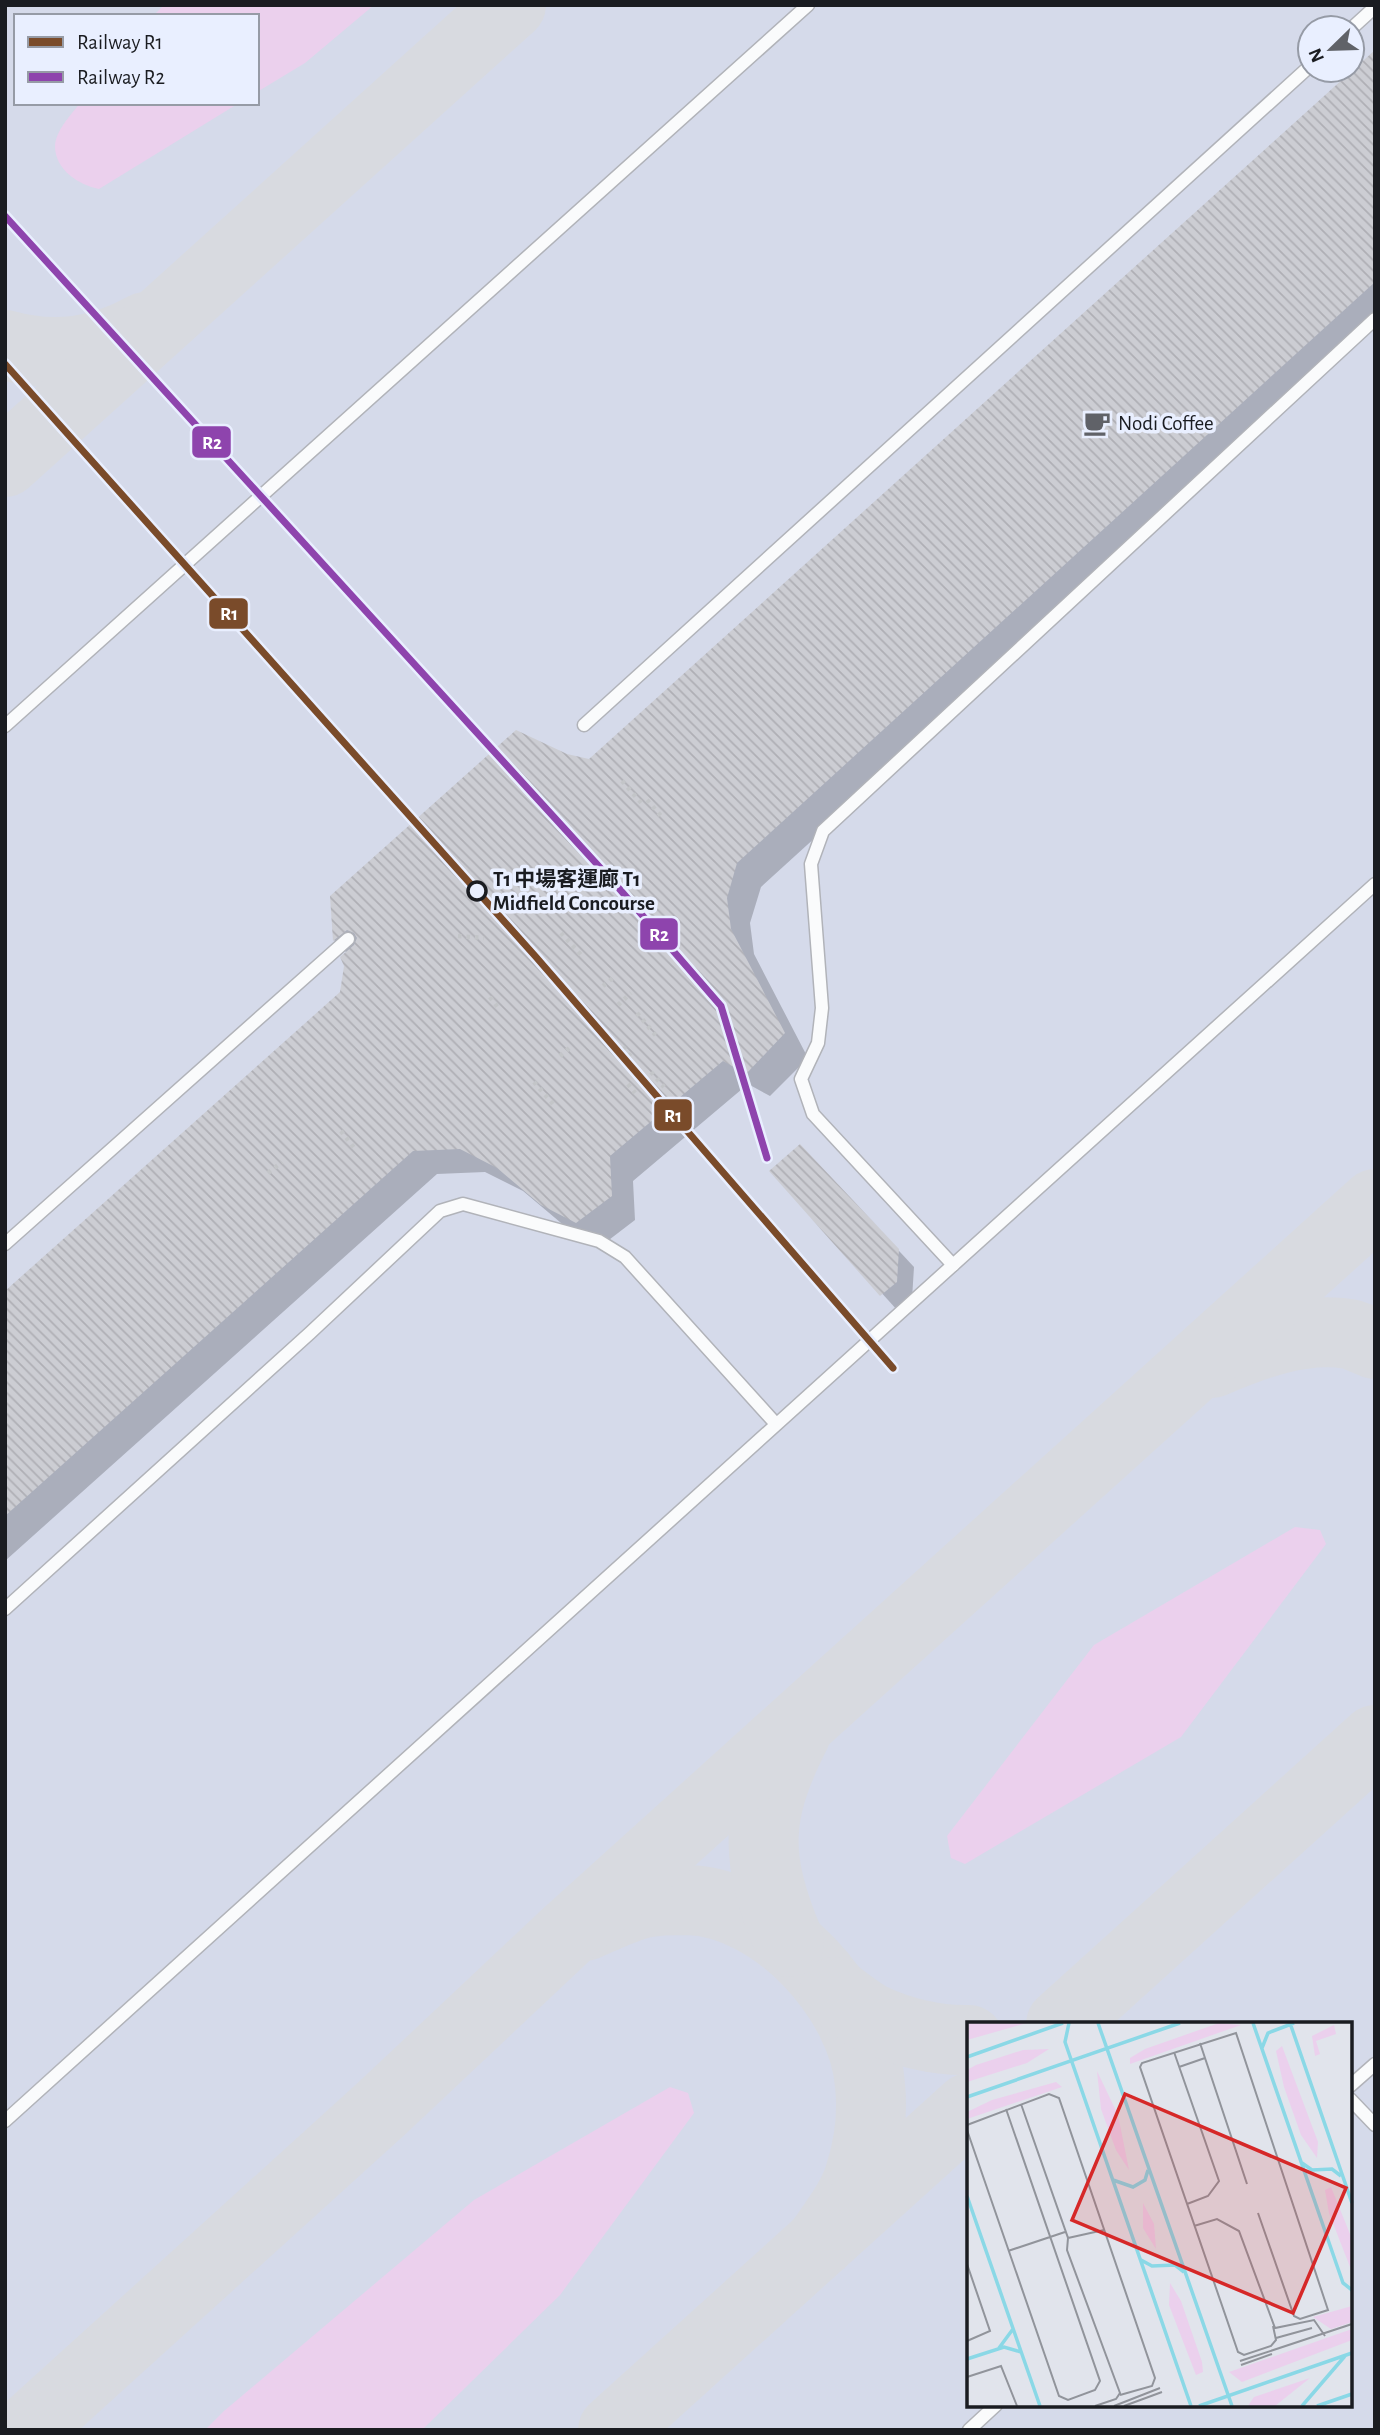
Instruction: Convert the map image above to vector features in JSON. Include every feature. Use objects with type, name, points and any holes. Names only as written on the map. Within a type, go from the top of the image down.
[{"type":"lane","points":[[5,726],[808,5]]},
{"type":"lane","points":[[584,725],[1296,79]]},
{"type":"lane","points":[[953,1265],[813,1114],[801,1079],[818,1043],[822,1008],[811,864],[823,831],[1375,319]]},
{"type":"lane","points":[[5,2121],[1375,884]]},
{"type":"lane","points":[[5,1244],[348,939]]},
{"type":"lane","points":[[5,1609],[310,1333],[440,1211],[463,1204],[599,1241],[625,1256],[776,1424]]},
{"type":"lane","points":[[1352,2084],[1375,2064]]},
{"type":"lane","points":[[1352,2101],[1375,2125]]},
{"type":"lane","points":[[969,2430],[994,2407]]},
{"type":"path","points":[[622,781],[661,816]]},
{"type":"path","points":[[523,873],[527,906]]},
{"type":"path","points":[[561,933],[582,956]]},
{"type":"path","points":[[458,936],[484,938]]},
{"type":"path","points":[[603,986],[614,976]]},
{"type":"path","points":[[618,1005],[631,993]]},
{"type":"path","points":[[490,997],[499,1009]]},
{"type":"path","points":[[637,1013],[657,1037]]},
{"type":"path","points":[[560,1056],[573,1045]]},
{"type":"path","points":[[623,1047],[633,1059]]},
{"type":"path","points":[[651,1072],[664,1087]]},
{"type":"path","points":[[534,1083],[553,1104]]},
{"type":"path","points":[[628,1084],[635,1093]]},
{"type":"path","points":[[341,1131],[355,1149]]},
{"type":"path","points":[[268,1174],[282,1162]]},
{"type":"shaded area","points":[[5,5],[1375,5],[1375,2430],[5,2430]]},
{"type":"shaded area","points":[[164,5],[374,5],[305,63],[259,91],[259,14],[155,14]]},
{"type":"shaded area","points":[[78,105],[236,105],[99,189],[76,180],[59,162],[55,146],[64,123]]},
{"type":"shaded area","points":[[1295,1527],[1320,1530],[1326,1544],[1181,1737],[965,1864],[951,1858],[947,1836],[1094,1645]]},
{"type":"shaded area","points":[[670,2087],[688,2093],[694,2113],[560,2295],[422,2430],[205,2430],[474,2200]]},
{"type":"building","name":"T1 中場客運廊 T1 Midfield Concourse","points":[[1375,50],[1375,282],[737,863],[727,898],[731,929],[785,1033],[746,1074],[723,1061],[610,1156],[612,1196],[576,1223],[541,1205],[497,1168],[460,1149],[413,1151],[5,1516],[5,1291],[340,992],[344,966],[340,957],[354,945],[357,938],[347,930],[333,941],[330,896],[516,730],[567,754],[589,759],[1337,84],[1366,84],[1366,58]]},
{"type":"building","points":[[800,1144],[899,1249],[897,1282],[880,1296],[769,1171]]},
{"type":"taxiway","points":[[5,462],[511,5]]},
{"type":"taxiway","points":[[5,345],[42,352],[77,351],[111,342],[145,327]]},
{"type":"taxiway","points":[[27,2430],[381,2109],[567,1934],[1375,1204]]},
{"type":"taxiway","points":[[1212,1363],[1262,1344],[1314,1333],[1349,1334],[1375,1344]]},
{"type":"taxiway","points":[[789,1942],[769,1885],[764,1837],[772,1788],[796,1733]]},
{"type":"taxiway","points":[[1063,2022],[1375,1740]]},
{"type":"taxiway","points":[[585,1926],[649,1902],[687,1900],[720,1905],[751,1918],[782,1937],[809,1962],[832,1990],[851,2021],[864,2053],[870,2085],[871,2119],[866,2152],[857,2183],[843,2210],[820,2243]]},
{"type":"taxiway","points":[[834,1992],[882,2023],[919,2035],[967,2040]]},
{"type":"taxiway","points":[[613,2430],[967,2110]]},
{"type":"rail line","name":"R2","points":[[5,216],[616,885],[721,1006],[767,1158]]},
{"type":"rail line","name":"R1","points":[[5,364],[536,957],[893,1368]]},
{"type":"place","name":"Nodi Coffee","points":[[1097,423]]},
{"type":"place","name":"T1 中場客運廊 T1 Midfield Concourse","points":[[477,891]]}]
